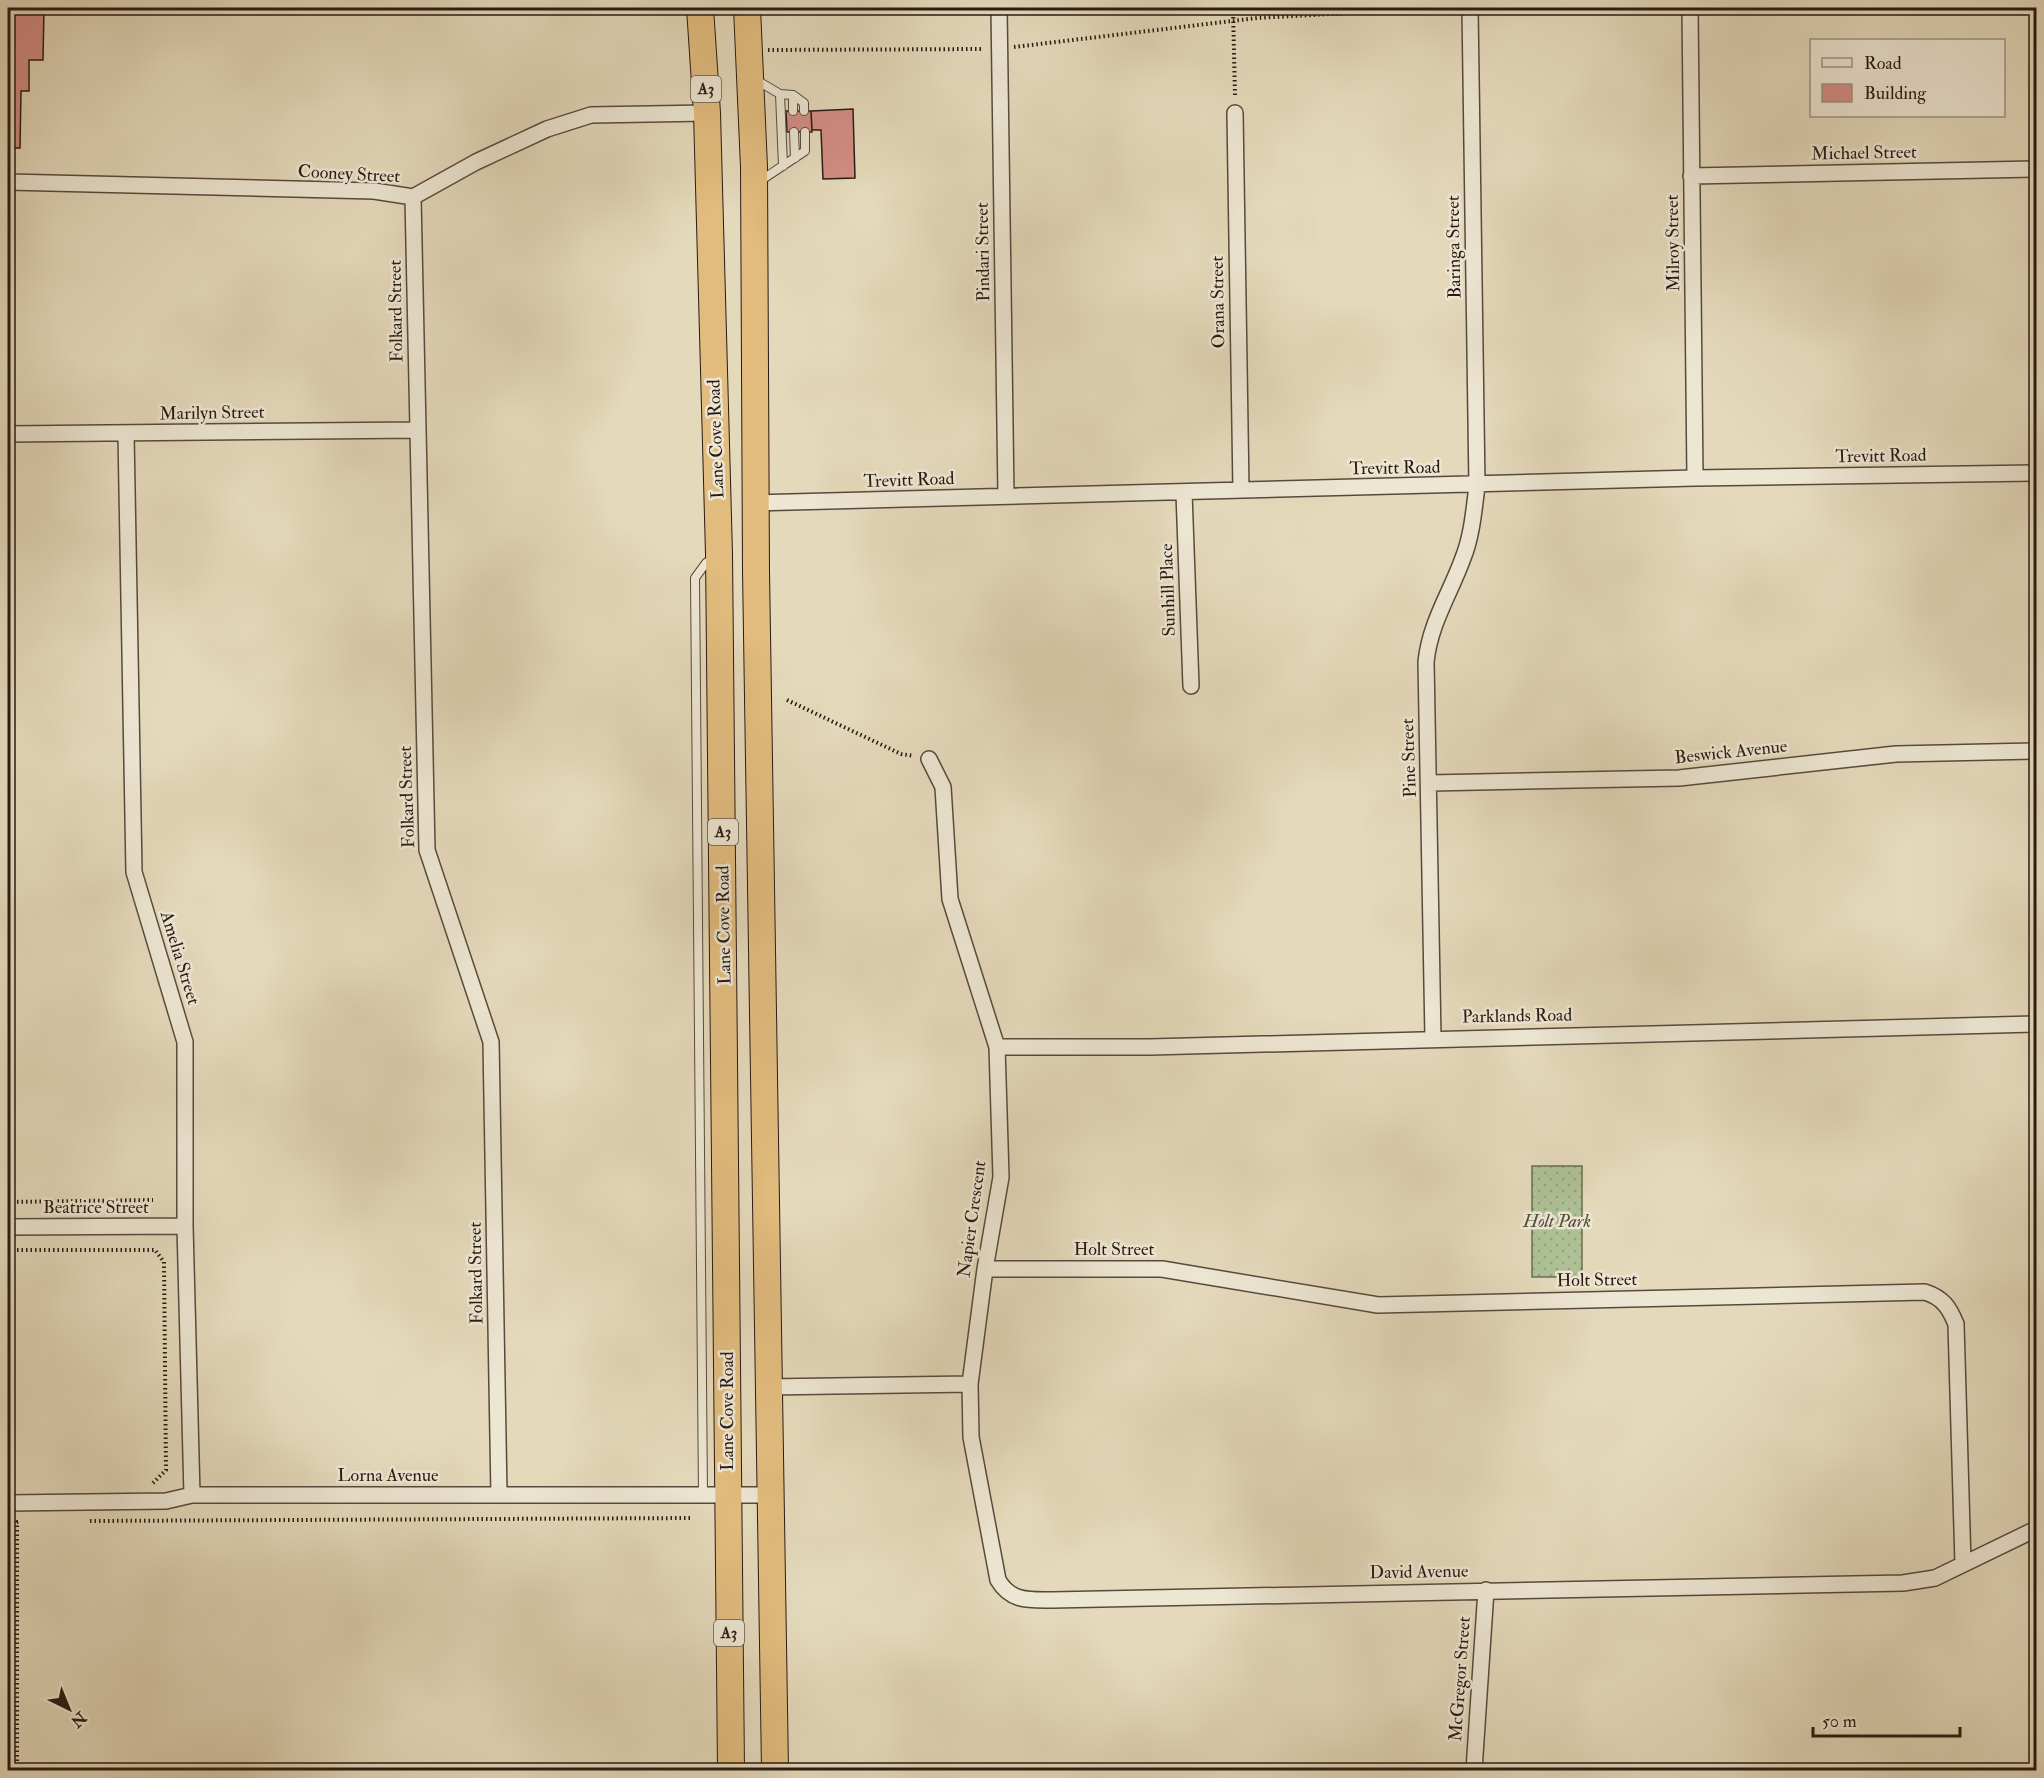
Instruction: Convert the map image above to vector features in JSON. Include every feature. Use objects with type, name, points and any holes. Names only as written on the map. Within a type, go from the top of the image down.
[{"type":"highway","name":"Lane Cove Road","points":[[700,8],[707,112],[719,554],[716,1495],[731,1770]]},
{"type":"highway","name":"Lane Cove Road","points":[[747,8],[754,185],[755,503],[767,1387],[775,1770]]},
{"type":"street","name":"Pindari Street","points":[[999,8],[1006,496]]},
{"type":"street","name":"Baringa Street","points":[[1470,8],[1477,486]]},
{"type":"street","name":"Milroy Street","points":[[1689,8],[1695,478]]},
{"type":"street","name":"Cooney Street","points":[[8,182],[374,191],[413,197],[476,162],[547,129],[591,115],[707,112]]},
{"type":"street","name":"Orana Street","points":[[1235,113],[1241,490]]},
{"type":"street","name":"Michael Street","points":[[1691,176],[2037,169]]},
{"type":"street","name":"Folkard Street","points":[[413,197],[427,850],[491,1042],[499,1495]]},
{"type":"street","name":"Marilyn Street","points":[[8,434],[418,430]]},
{"type":"street","name":"Amelia Street","points":[[126,434],[134,872],[185,1042],[185,1226],[192,1495]]},
{"type":"street","name":"Trevitt Road","points":[[755,503],[1477,486],[1695,478],[2037,473]]},
{"type":"street","name":"Pine Street","points":[[1433,1038],[1428,643],[1438,612],[1464,557],[1477,486]]},
{"type":"street","name":"Sunhill Place","points":[[1184,493],[1191,686]]},
{"type":"street","name":"Beswick Avenue","points":[[1430,783],[1679,778],[1896,754],[2037,751]]},
{"type":"street","name":"Napier Crescent","points":[[929,759],[943,787],[950,899],[998,1047],[1002,1177],[985,1269],[970,1384]]},
{"type":"street","name":"Parklands Road","points":[[998,1047],[1150,1047],[2037,1024]]},
{"type":"street","name":"Beatrice Street","points":[[8,1227],[185,1226]]},
{"type":"street","name":"Holt Street","points":[[985,1269],[1162,1269],[1378,1305],[1925,1292],[1939,1297],[1950,1308],[1956,1324],[1963,1564]]},
{"type":"street","points":[[767,1387],[970,1384]]},
{"type":"street","name":"David Avenue","points":[[970,1384],[971,1437],[994,1564],[1004,1590],[1014,1598],[1064,1600],[1903,1583],[1935,1578],[2037,1529]]},
{"type":"street","name":"Lorna Avenue","points":[[8,1503],[166,1501],[192,1495],[770,1495]]},
{"type":"street","name":"McGregor Street","points":[[1474,1770],[1486,1590]]},
{"type":"lane","points":[[749,76],[780,94],[793,95],[804,103],[804,111]]},
{"type":"lane","points":[[780,94],[783,166]]},
{"type":"lane","points":[[793,95],[793,111]]},
{"type":"lane","points":[[794,132],[795,159]]},
{"type":"lane","points":[[754,185],[806,151],[805,132]]},
{"type":"path","points":[[1233,8],[1235,113]]},
{"type":"path","points":[[768,50],[1001,49],[1234,21],[1442,8]]},
{"type":"path","points":[[788,700],[901,754],[929,759]]},
{"type":"path","points":[[8,1202],[153,1200]]},
{"type":"path","points":[[8,1250],[155,1250],[164,1262],[166,1470],[155,1483],[145,1483]]},
{"type":"path","points":[[88,1521],[693,1518]]},
{"type":"path","points":[[17,1770],[17,1522],[29,1522]]},
{"type":"green space","name":"Holt Park","points":[[1532,1166],[1582,1166],[1582,1277],[1532,1277]]},
{"type":"building","points":[[8,8],[44,8],[43,60],[29,60],[29,91],[21,91],[20,148],[8,148]]},
{"type":"building","points":[[853,109],[855,178],[823,179],[821,130],[812,130],[811,111]]},
{"type":"building","points":[[786,111],[811,111],[812,132],[787,132]]}]
